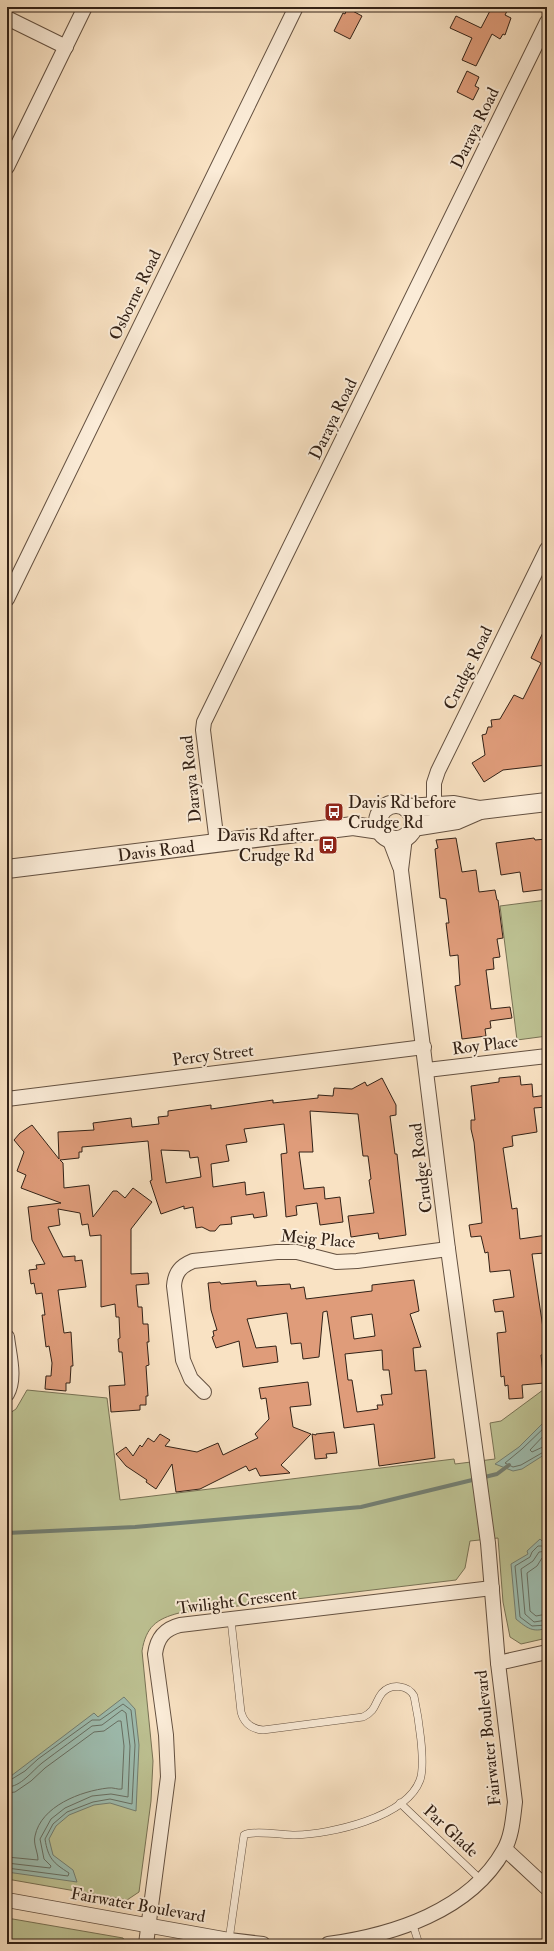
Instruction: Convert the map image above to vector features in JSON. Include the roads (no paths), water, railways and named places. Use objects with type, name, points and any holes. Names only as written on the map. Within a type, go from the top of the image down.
[{"type":"street","points":[[7,167],[85,7]]},
{"type":"street","name":"Osborne Road","points":[[7,599],[296,7]]},
{"type":"street","points":[[7,18],[66,47]]},
{"type":"street","name":"Daraya Road","points":[[217,843],[203,730],[204,722],[547,22]]},
{"type":"street","name":"Crudge Road","points":[[434,806],[434,783],[438,771],[547,549]]},
{"type":"street","name":"Davis Road","points":[[7,868],[353,826],[394,829],[457,820],[480,810],[547,802]]},
{"type":"street","name":"Davis Road","points":[[394,829],[390,805],[399,805],[407,808],[454,805],[480,810]]},
{"type":"street","points":[[394,829],[413,818],[407,808]]},
{"type":"street","name":"Crudge Road","points":[[394,829],[402,870],[448,1249],[478,1462]]},
{"type":"street","name":"Percy Street","points":[[7,1098],[424,1047]]},
{"type":"street","name":"Roy Place","points":[[427,1070],[547,1056]]},
{"type":"street","name":"Meig Place","points":[[204,1392],[191,1379],[183,1360],[174,1286],[180,1260],[193,1261],[277,1252],[297,1252],[336,1262],[357,1261],[448,1249]]},
{"type":"street","points":[[7,1337],[12,1376],[11,1386],[7,1394]]},
{"type":"street","name":"Fairwater Boulevard","points":[[328,1944],[367,1936],[412,1922],[437,1912],[471,1891],[482,1880],[505,1849],[513,1823],[515,1802],[498,1663],[488,1543],[478,1462]]},
{"type":"street","name":"Twilight Crescent","points":[[146,1944],[168,1777],[166,1735],[155,1654],[156,1645],[164,1632],[172,1627],[492,1588]]},
{"type":"street","points":[[498,1663],[547,1652]]},
{"type":"street","points":[[505,1849],[547,1888]]},
{"type":"street","name":"Fairwater Boulevard","points":[[7,1900],[229,1940],[263,1944]]},
{"type":"lane","points":[[229,1940],[244,1835],[251,1832],[292,1835],[329,1831],[370,1819],[400,1803],[412,1794],[417,1787],[422,1771],[415,1702],[412,1691],[402,1686],[387,1689],[380,1695],[373,1710],[363,1717],[258,1730],[246,1722],[242,1712],[231,1620]]},
{"type":"lane","name":"Par Glade","points":[[400,1803],[482,1880]]},
{"type":"lane","points":[[412,1922],[420,1944]]},
{"type":"water","points":[[547,1419],[547,1453],[522,1469],[513,1471],[495,1464],[519,1447]]},
{"type":"water","points":[[540,1539],[544,1543],[547,1541],[547,1628],[534,1630],[530,1629],[516,1619],[511,1564],[528,1554],[527,1551]]},
{"type":"water","points":[[124,1697],[135,1709],[139,1745],[136,1811],[110,1803],[94,1805],[69,1815],[56,1826],[49,1839],[53,1855],[73,1870],[77,1882],[7,1872],[7,1779],[94,1713],[98,1717]]},
{"type":"waterway","points":[[7,1533],[135,1527],[361,1507],[497,1474],[509,1465]]},
{"type":"place","name":"Davis Rd before Crudge Rd","points":[[334,812]]},
{"type":"place","name":"Davis Rd after Crudge Rd","points":[[328,845]]}]
